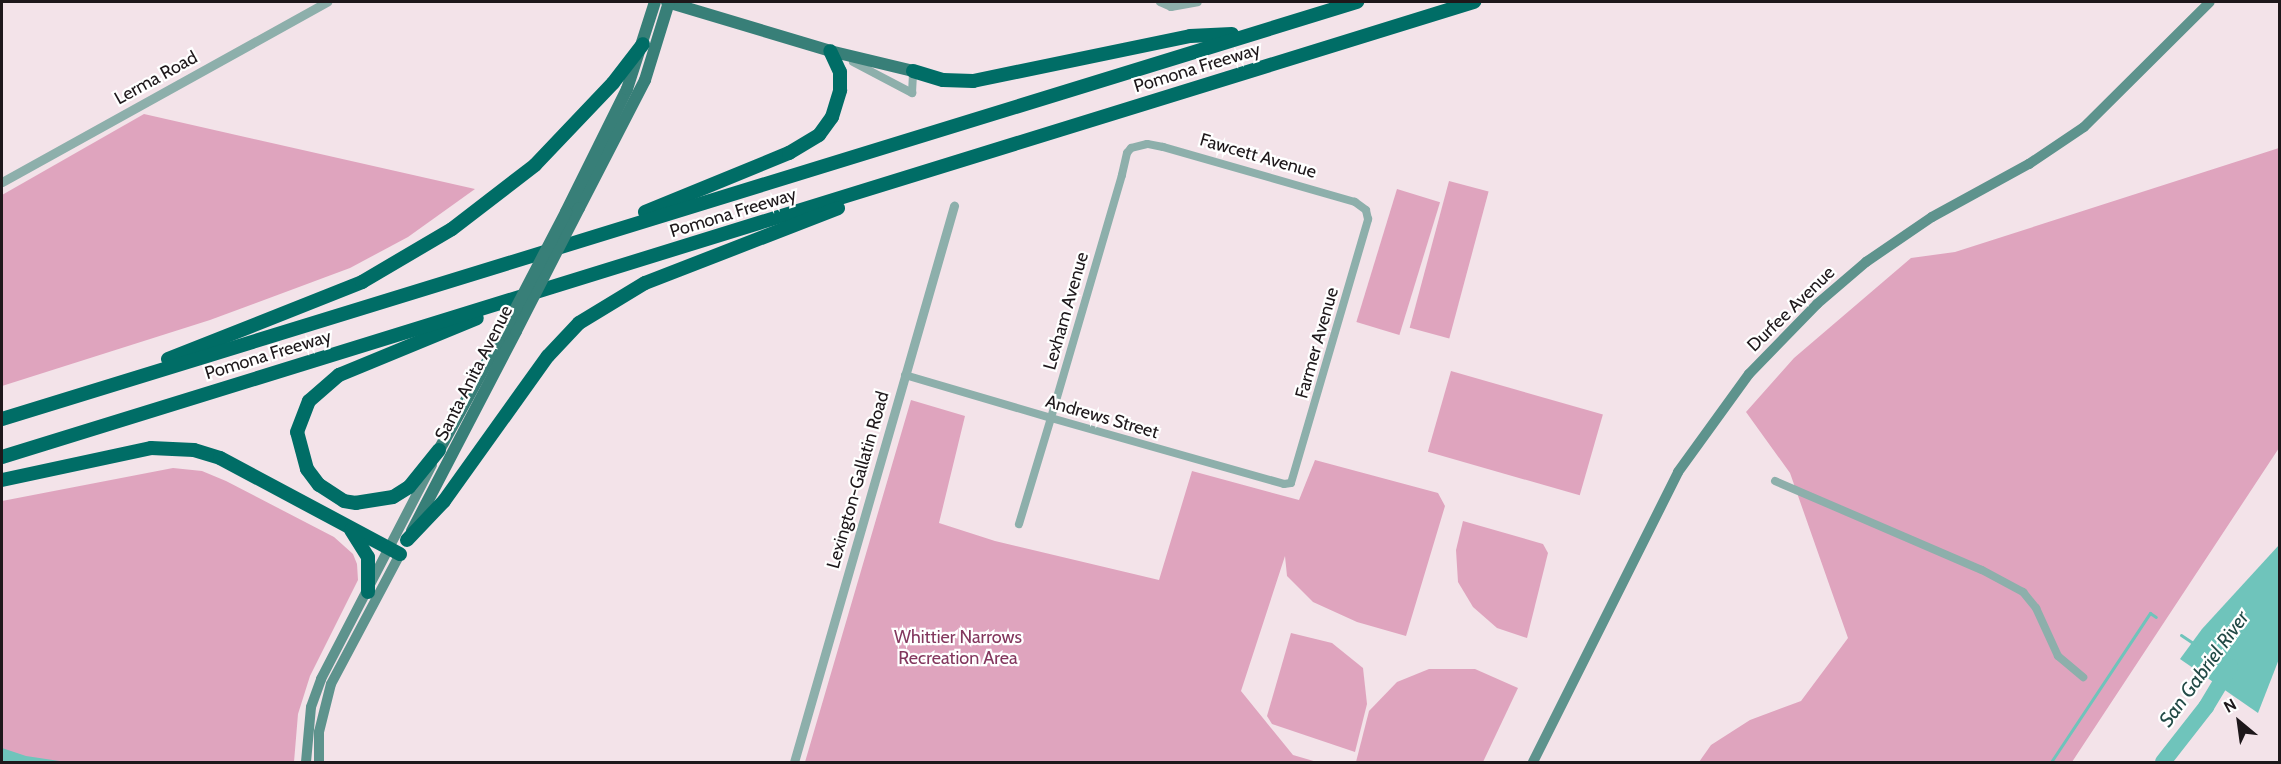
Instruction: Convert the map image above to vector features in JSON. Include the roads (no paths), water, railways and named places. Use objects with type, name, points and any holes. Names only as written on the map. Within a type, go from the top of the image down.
[{"type":"highway","name":"Pomona Freeway","points":[[2,419],[1357,2]]},
{"type":"highway","name":"Pomona Freeway","points":[[2,457],[963,162],[1474,2]]},
{"type":"highway","points":[[912,71],[944,80],[974,81],[1190,36],[1250,34]]},
{"type":"highway","points":[[45,406],[323,299],[412,256],[492,202],[535,165],[613,83],[643,44]]},
{"type":"highway","points":[[563,246],[789,153],[819,135],[832,117],[840,90],[840,72],[830,51]]},
{"type":"highway","points":[[407,540],[444,501],[548,356],[597,310],[621,294],[682,267],[963,162]]},
{"type":"highway","points":[[439,450],[408,487],[393,497],[367,503],[350,502],[319,485],[307,469],[297,432],[309,401],[339,375],[552,287]]},
{"type":"highway","points":[[2,480],[152,448],[181,448],[219,458],[395,551]]},
{"type":"highway","points":[[348,527],[368,557],[368,592]]},
{"type":"main road","name":"Santa Anita Avenue","points":[[319,762],[319,732],[331,684],[395,551],[439,450],[502,335],[627,89],[655,2]]},
{"type":"main road","name":"Santa Anita Avenue","points":[[306,762],[311,707],[321,679],[368,592],[395,551],[407,540],[645,80],[668,2]]},
{"type":"main road","points":[[668,2],[830,51],[912,71]]},
{"type":"main road","name":"Durfee Avenue","points":[[1533,762],[1678,472],[1749,374],[1816,304],[1866,262],[1951,205],[2029,164],[2084,127],[2210,2]]},
{"type":"street","name":"Lerma Road","points":[[2,183],[327,2]]},
{"type":"street","points":[[1161,2],[1171,7],[1198,2]]},
{"type":"street","points":[[830,51],[912,93],[912,71]]},
{"type":"street","name":"Fawcett Avenue","points":[[1138,146],[1172,150],[1355,202],[1366,210]]},
{"type":"street","name":"Lexham Avenue","points":[[1019,524],[1127,153],[1138,146]]},
{"type":"street","name":"Lexington-Gallatin Road","points":[[794,762],[954,206]]},
{"type":"street","name":"Farmer Avenue","points":[[1290,483],[1368,219],[1366,210]]},
{"type":"street","name":"Andrews Street","points":[[905,375],[1051,418],[1290,483]]},
{"type":"street","points":[[1775,481],[1982,570],[2023,592],[2036,608],[2058,656],[2082,677]]},
{"type":"water","points":[[2279,545],[2279,659],[2258,713],[2180,659],[2202,629]]},
{"type":"water","points":[[2,748],[26,756],[66,762],[2,762]]},
{"type":"waterway","points":[[2051,762],[2150,613],[2156,617]]},
{"type":"waterway","points":[[2181,635],[2196,645]]},
{"type":"waterway","name":"San Gabriel River","points":[[2163,762],[2206,707],[2230,667]]},
{"type":"park label","name":"Whittier Narrows Recreation Area","points":[[958,648]]}]
